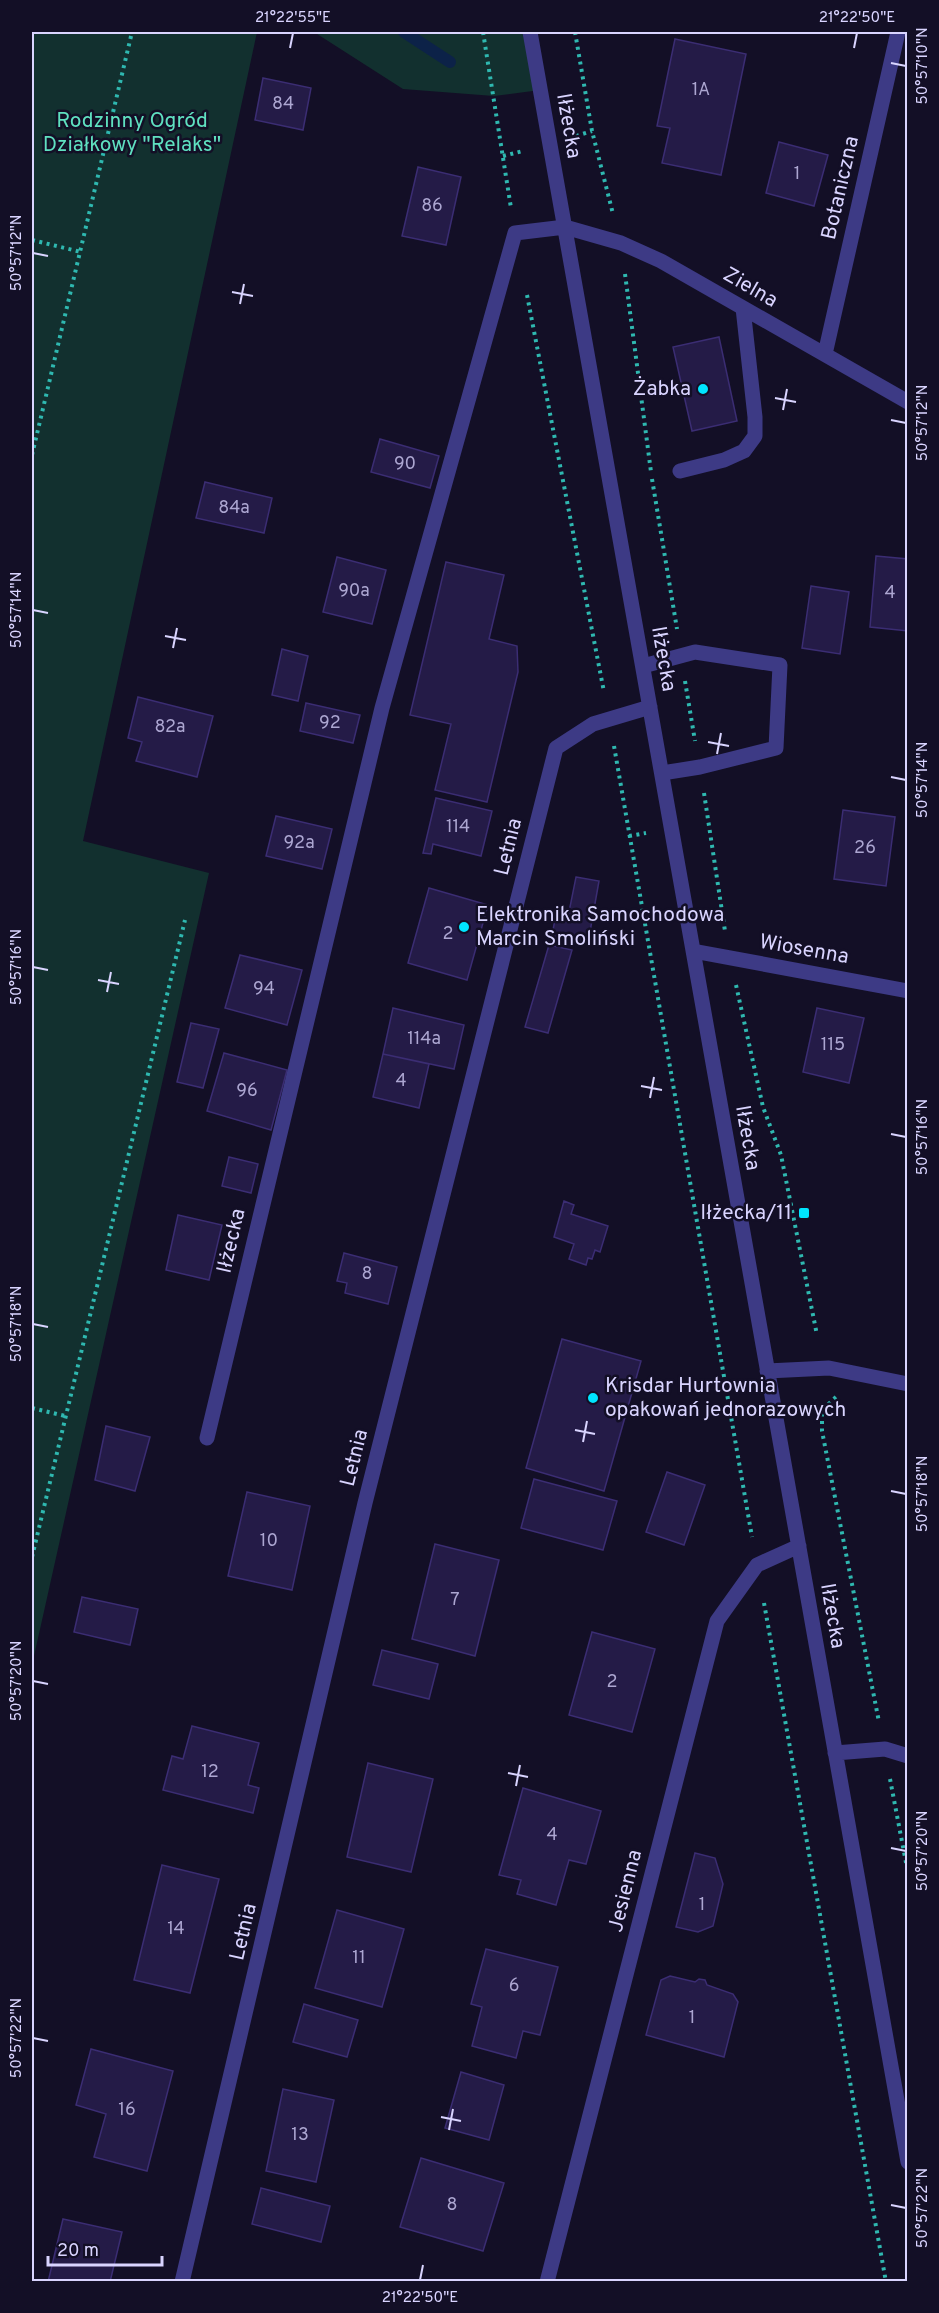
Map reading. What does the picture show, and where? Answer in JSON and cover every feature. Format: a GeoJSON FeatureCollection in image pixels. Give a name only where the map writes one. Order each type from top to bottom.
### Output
{"type":"FeatureCollection","features":[{"type":"Feature","properties":{"kind":"street","name":"Iłżecka"},"geometry":{"type":"LineString","coordinates":[[530,32],[908,2162]]}},
{"type":"Feature","properties":{"kind":"street","name":"Botaniczna"},"geometry":{"type":"LineString","coordinates":[[825,354],[898,32]]}},
{"type":"Feature","properties":{"kind":"street"},"geometry":{"type":"LineString","coordinates":[[515,233],[565,227]]}},
{"type":"Feature","properties":{"kind":"street","name":"Zielna"},"geometry":{"type":"LineString","coordinates":[[565,227],[621,243],[661,261],[908,402]]}},
{"type":"Feature","properties":{"kind":"street","name":"Iłżecka"},"geometry":{"type":"LineString","coordinates":[[207,1438],[382,708],[515,233]]}},
{"type":"Feature","properties":{"kind":"street"},"geometry":{"type":"LineString","coordinates":[[680,471],[724,460],[744,451],[755,436],[743,308]]}},
{"type":"Feature","properties":{"kind":"street"},"geometry":{"type":"LineString","coordinates":[[643,666],[695,652],[780,665],[776,748],[700,767],[662,773]]}},
{"type":"Feature","properties":{"kind":"street","name":"Letnia"},"geometry":{"type":"LineString","coordinates":[[182,2282],[365,1503],[556,748],[593,724],[610,721],[650,707]]}},
{"type":"Feature","properties":{"kind":"street","name":"Wiosenna"},"geometry":{"type":"LineString","coordinates":[[693,951],[908,991]]}},
{"type":"Feature","properties":{"kind":"street"},"geometry":{"type":"LineString","coordinates":[[767,1371],[829,1368],[908,1384]]}},
{"type":"Feature","properties":{"kind":"street"},"geometry":{"type":"LineString","coordinates":[[757,1565],[799,1546]]}},
{"type":"Feature","properties":{"kind":"street","name":"Jesienna"},"geometry":{"type":"LineString","coordinates":[[547,2282],[717,1621],[757,1565]]}},
{"type":"Feature","properties":{"kind":"street"},"geometry":{"type":"LineString","coordinates":[[835,1752],[885,1749],[908,1756]]}},
{"type":"Feature","properties":{"kind":"path"},"geometry":{"type":"LineString","coordinates":[[32,455],[132,32]]}},
{"type":"Feature","properties":{"kind":"path"},"geometry":{"type":"LineString","coordinates":[[483,32],[515,233]]}},
{"type":"Feature","properties":{"kind":"path"},"geometry":{"type":"LineString","coordinates":[[32,240],[81,252]]}},
{"type":"Feature","properties":{"kind":"path"},"geometry":{"type":"LineString","coordinates":[[526,291],[610,721],[757,1565],[886,2282]]}},
{"type":"Feature","properties":{"kind":"path"},"geometry":{"type":"LineString","coordinates":[[32,1557],[64,1416],[185,920]]}},
{"type":"Feature","properties":{"kind":"path"},"geometry":{"type":"LineString","coordinates":[[836,1397],[822,1410],[822,1431],[908,1873]]}},
{"type":"Feature","properties":{"kind":"path"},"geometry":{"type":"LineString","coordinates":[[32,1408],[64,1416]]}},
{"type":"Feature","properties":{"kind":"green space","name":"Rodzinny Ogród Działkowy \"Relaks\""},"geometry":{"type":"Polygon","coordinates":[[[32,32],[257,32],[83,841],[209,873],[32,1665],[32,32]]]}},
{"type":"Feature","properties":{"kind":"green space"},"geometry":{"type":"Polygon","coordinates":[[[314,32],[530,32],[540,90],[494,96],[403,89],[314,32]]]}},
{"type":"Feature","properties":{"kind":"building"},"geometry":{"type":"Polygon","coordinates":[[[675,39],[746,54],[721,175],[662,163],[670,128],[657,126],[675,39]]]}},
{"type":"Feature","properties":{"kind":"building"},"geometry":{"type":"Polygon","coordinates":[[[263,78],[311,88],[303,130],[255,120],[263,78]]]}},
{"type":"Feature","properties":{"kind":"building"},"geometry":{"type":"Polygon","coordinates":[[[779,142],[828,155],[814,206],[766,193],[779,142]]]}},
{"type":"Feature","properties":{"kind":"building"},"geometry":{"type":"Polygon","coordinates":[[[418,167],[461,177],[446,245],[402,236],[418,167]]]}},
{"type":"Feature","properties":{"kind":"building"},"geometry":{"type":"Polygon","coordinates":[[[719,337],[737,421],[692,431],[673,347],[719,337]]]}},
{"type":"Feature","properties":{"kind":"building"},"geometry":{"type":"Polygon","coordinates":[[[380,439],[439,456],[430,488],[371,472],[380,439]]]}},
{"type":"Feature","properties":{"kind":"building"},"geometry":{"type":"Polygon","coordinates":[[[205,482],[272,498],[264,533],[196,518],[205,482]]]}},
{"type":"Feature","properties":{"kind":"building"},"geometry":{"type":"Polygon","coordinates":[[[876,556],[908,559],[908,631],[870,627],[876,556]]]}},
{"type":"Feature","properties":{"kind":"building"},"geometry":{"type":"Polygon","coordinates":[[[337,557],[386,570],[372,624],[323,612],[337,557]]]}},
{"type":"Feature","properties":{"kind":"building"},"geometry":{"type":"Polygon","coordinates":[[[446,562],[504,575],[489,639],[517,646],[518,672],[487,802],[435,790],[451,724],[410,715],[446,562]]]}},
{"type":"Feature","properties":{"kind":"building"},"geometry":{"type":"Polygon","coordinates":[[[811,586],[849,592],[840,654],[802,648],[811,586]]]}},
{"type":"Feature","properties":{"kind":"building"},"geometry":{"type":"Polygon","coordinates":[[[282,649],[308,656],[298,701],[272,695],[282,649]]]}},
{"type":"Feature","properties":{"kind":"building"},"geometry":{"type":"Polygon","coordinates":[[[138,697],[213,716],[197,777],[136,761],[142,742],[128,738],[138,697]]]}},
{"type":"Feature","properties":{"kind":"building"},"geometry":{"type":"Polygon","coordinates":[[[306,703],[360,715],[353,743],[300,731],[306,703]]]}},
{"type":"Feature","properties":{"kind":"building"},"geometry":{"type":"Polygon","coordinates":[[[436,798],[492,811],[481,856],[433,844],[431,854],[423,853],[436,798]]]}},
{"type":"Feature","properties":{"kind":"building"},"geometry":{"type":"Polygon","coordinates":[[[843,810],[895,817],[886,886],[834,879],[843,810]]]}},
{"type":"Feature","properties":{"kind":"building"},"geometry":{"type":"Polygon","coordinates":[[[276,816],[332,829],[322,869],[266,856],[276,816]]]}},
{"type":"Feature","properties":{"kind":"building"},"geometry":{"type":"Polygon","coordinates":[[[576,877],[599,881],[588,943],[552,936],[555,919],[567,922],[576,877]]]}},
{"type":"Feature","properties":{"kind":"building"},"geometry":{"type":"Polygon","coordinates":[[[429,888],[488,905],[467,980],[408,963],[429,888]]]}},
{"type":"Feature","properties":{"kind":"building"},"geometry":{"type":"Polygon","coordinates":[[[549,945],[572,950],[548,1033],[525,1027],[549,945]]]}},
{"type":"Feature","properties":{"kind":"building"},"geometry":{"type":"Polygon","coordinates":[[[240,955],[302,970],[287,1025],[225,1008],[240,955]]]}},
{"type":"Feature","properties":{"kind":"building"},"geometry":{"type":"Polygon","coordinates":[[[393,1008],[464,1025],[454,1069],[383,1054],[393,1008]]]}},
{"type":"Feature","properties":{"kind":"building"},"geometry":{"type":"Polygon","coordinates":[[[817,1008],[864,1018],[849,1083],[803,1072],[817,1008]]]}},
{"type":"Feature","properties":{"kind":"building"},"geometry":{"type":"Polygon","coordinates":[[[191,1023],[219,1029],[203,1088],[177,1082],[191,1023]]]}},
{"type":"Feature","properties":{"kind":"building"},"geometry":{"type":"Polygon","coordinates":[[[224,1053],[287,1070],[271,1130],[207,1111],[224,1053]]]}},
{"type":"Feature","properties":{"kind":"building"},"geometry":{"type":"Polygon","coordinates":[[[383,1054],[429,1064],[419,1108],[373,1097],[383,1054]]]}},
{"type":"Feature","properties":{"kind":"building"},"geometry":{"type":"Polygon","coordinates":[[[229,1157],[258,1164],[251,1193],[222,1186],[229,1157]]]}},
{"type":"Feature","properties":{"kind":"building"},"geometry":{"type":"Polygon","coordinates":[[[564,1201],[574,1205],[571,1214],[608,1226],[600,1252],[595,1250],[592,1259],[588,1258],[586,1265],[569,1259],[574,1244],[554,1237],[564,1201]]]}},
{"type":"Feature","properties":{"kind":"building"},"geometry":{"type":"Polygon","coordinates":[[[178,1215],[222,1225],[209,1280],[166,1270],[178,1215]]]}},
{"type":"Feature","properties":{"kind":"building"},"geometry":{"type":"Polygon","coordinates":[[[344,1253],[397,1267],[388,1304],[345,1293],[347,1283],[337,1281],[344,1253]]]}},
{"type":"Feature","properties":{"kind":"building"},"geometry":{"type":"Polygon","coordinates":[[[562,1339],[641,1361],[604,1491],[526,1468],[562,1339]]]}},
{"type":"Feature","properties":{"kind":"building"},"geometry":{"type":"Polygon","coordinates":[[[106,1426],[150,1437],[135,1491],[95,1480],[106,1426]]]}},
{"type":"Feature","properties":{"kind":"building"},"geometry":{"type":"Polygon","coordinates":[[[667,1472],[705,1485],[684,1545],[646,1532],[667,1472]]]}},
{"type":"Feature","properties":{"kind":"building"},"geometry":{"type":"Polygon","coordinates":[[[534,1479],[617,1501],[603,1550],[521,1528],[534,1479]]]}},
{"type":"Feature","properties":{"kind":"building"},"geometry":{"type":"Polygon","coordinates":[[[247,1492],[310,1506],[292,1590],[228,1576],[247,1492]]]}},
{"type":"Feature","properties":{"kind":"building"},"geometry":{"type":"Polygon","coordinates":[[[435,1544],[499,1560],[475,1656],[412,1639],[435,1544]]]}},
{"type":"Feature","properties":{"kind":"building"},"geometry":{"type":"Polygon","coordinates":[[[82,1597],[138,1609],[130,1645],[74,1632],[82,1597]]]}},
{"type":"Feature","properties":{"kind":"building"},"geometry":{"type":"Polygon","coordinates":[[[592,1632],[655,1649],[632,1732],[569,1715],[592,1632]]]}},
{"type":"Feature","properties":{"kind":"building"},"geometry":{"type":"Polygon","coordinates":[[[382,1650],[438,1664],[429,1699],[373,1685],[382,1650]]]}},
{"type":"Feature","properties":{"kind":"building"},"geometry":{"type":"Polygon","coordinates":[[[192,1726],[259,1743],[248,1785],[259,1788],[253,1813],[163,1790],[172,1756],[183,1759],[192,1726]]]}},
{"type":"Feature","properties":{"kind":"building"},"geometry":{"type":"Polygon","coordinates":[[[368,1763],[433,1779],[411,1872],[347,1857],[368,1763]]]}},
{"type":"Feature","properties":{"kind":"building"},"geometry":{"type":"Polygon","coordinates":[[[523,1788],[601,1811],[586,1864],[569,1860],[556,1905],[517,1894],[521,1880],[499,1875],[523,1788]]]}},
{"type":"Feature","properties":{"kind":"building"},"geometry":{"type":"Polygon","coordinates":[[[695,1853],[715,1858],[723,1884],[713,1926],[698,1932],[676,1927],[695,1853]]]}},
{"type":"Feature","properties":{"kind":"building"},"geometry":{"type":"Polygon","coordinates":[[[162,1865],[219,1879],[190,1993],[134,1980],[162,1865]]]}},
{"type":"Feature","properties":{"kind":"building"},"geometry":{"type":"Polygon","coordinates":[[[337,1910],[404,1929],[382,2007],[315,1988],[337,1910]]]}},
{"type":"Feature","properties":{"kind":"building"},"geometry":{"type":"Polygon","coordinates":[[[486,1949],[558,1967],[540,2035],[523,2031],[516,2058],[472,2046],[482,2007],[471,2004],[486,1949]]]}},
{"type":"Feature","properties":{"kind":"building"},"geometry":{"type":"Polygon","coordinates":[[[670,1976],[695,1982],[699,1979],[705,1980],[707,1985],[733,1994],[738,2002],[724,2057],[646,2035],[661,1980],[670,1976]]]}},
{"type":"Feature","properties":{"kind":"building"},"geometry":{"type":"Polygon","coordinates":[[[304,2004],[358,2020],[347,2057],[293,2042],[304,2004]]]}},
{"type":"Feature","properties":{"kind":"building"},"geometry":{"type":"Polygon","coordinates":[[[91,2049],[173,2071],[147,2171],[94,2157],[106,2114],[76,2105],[91,2049]]]}},
{"type":"Feature","properties":{"kind":"building"},"geometry":{"type":"Polygon","coordinates":[[[461,2072],[504,2085],[489,2140],[445,2128],[461,2072]]]}},
{"type":"Feature","properties":{"kind":"building"},"geometry":{"type":"Polygon","coordinates":[[[283,2089],[334,2100],[316,2182],[266,2171],[283,2089]]]}},
{"type":"Feature","properties":{"kind":"building"},"geometry":{"type":"Polygon","coordinates":[[[421,2158],[504,2183],[483,2251],[400,2227],[421,2158]]]}},
{"type":"Feature","properties":{"kind":"building"},"geometry":{"type":"Polygon","coordinates":[[[261,2188],[330,2206],[321,2242],[252,2224],[261,2188]]]}},
{"type":"Feature","properties":{"kind":"building"},"geometry":{"type":"Polygon","coordinates":[[[63,2219],[122,2232],[110,2282],[48,2282],[63,2219]]]}},
{"type":"Feature","properties":{"kind":"waterway"},"geometry":{"type":"LineString","coordinates":[[404,32],[450,62]]}},
{"type":"Feature","properties":{"kind":"place","name":"Żabka"},"geometry":{"type":"Point","coordinates":[703,389]}},
{"type":"Feature","properties":{"kind":"place","name":"Elektronika Samochodowa Marcin Smoliński"},"geometry":{"type":"Point","coordinates":[464,927]}},
{"type":"Feature","properties":{"kind":"place","name":"Iłżecka/11"},"geometry":{"type":"Point","coordinates":[804,1213]}},
{"type":"Feature","properties":{"kind":"place","name":"Krisdar Hurtownia opakowań jednorazowych"},"geometry":{"type":"Point","coordinates":[593,1398]}}]}
